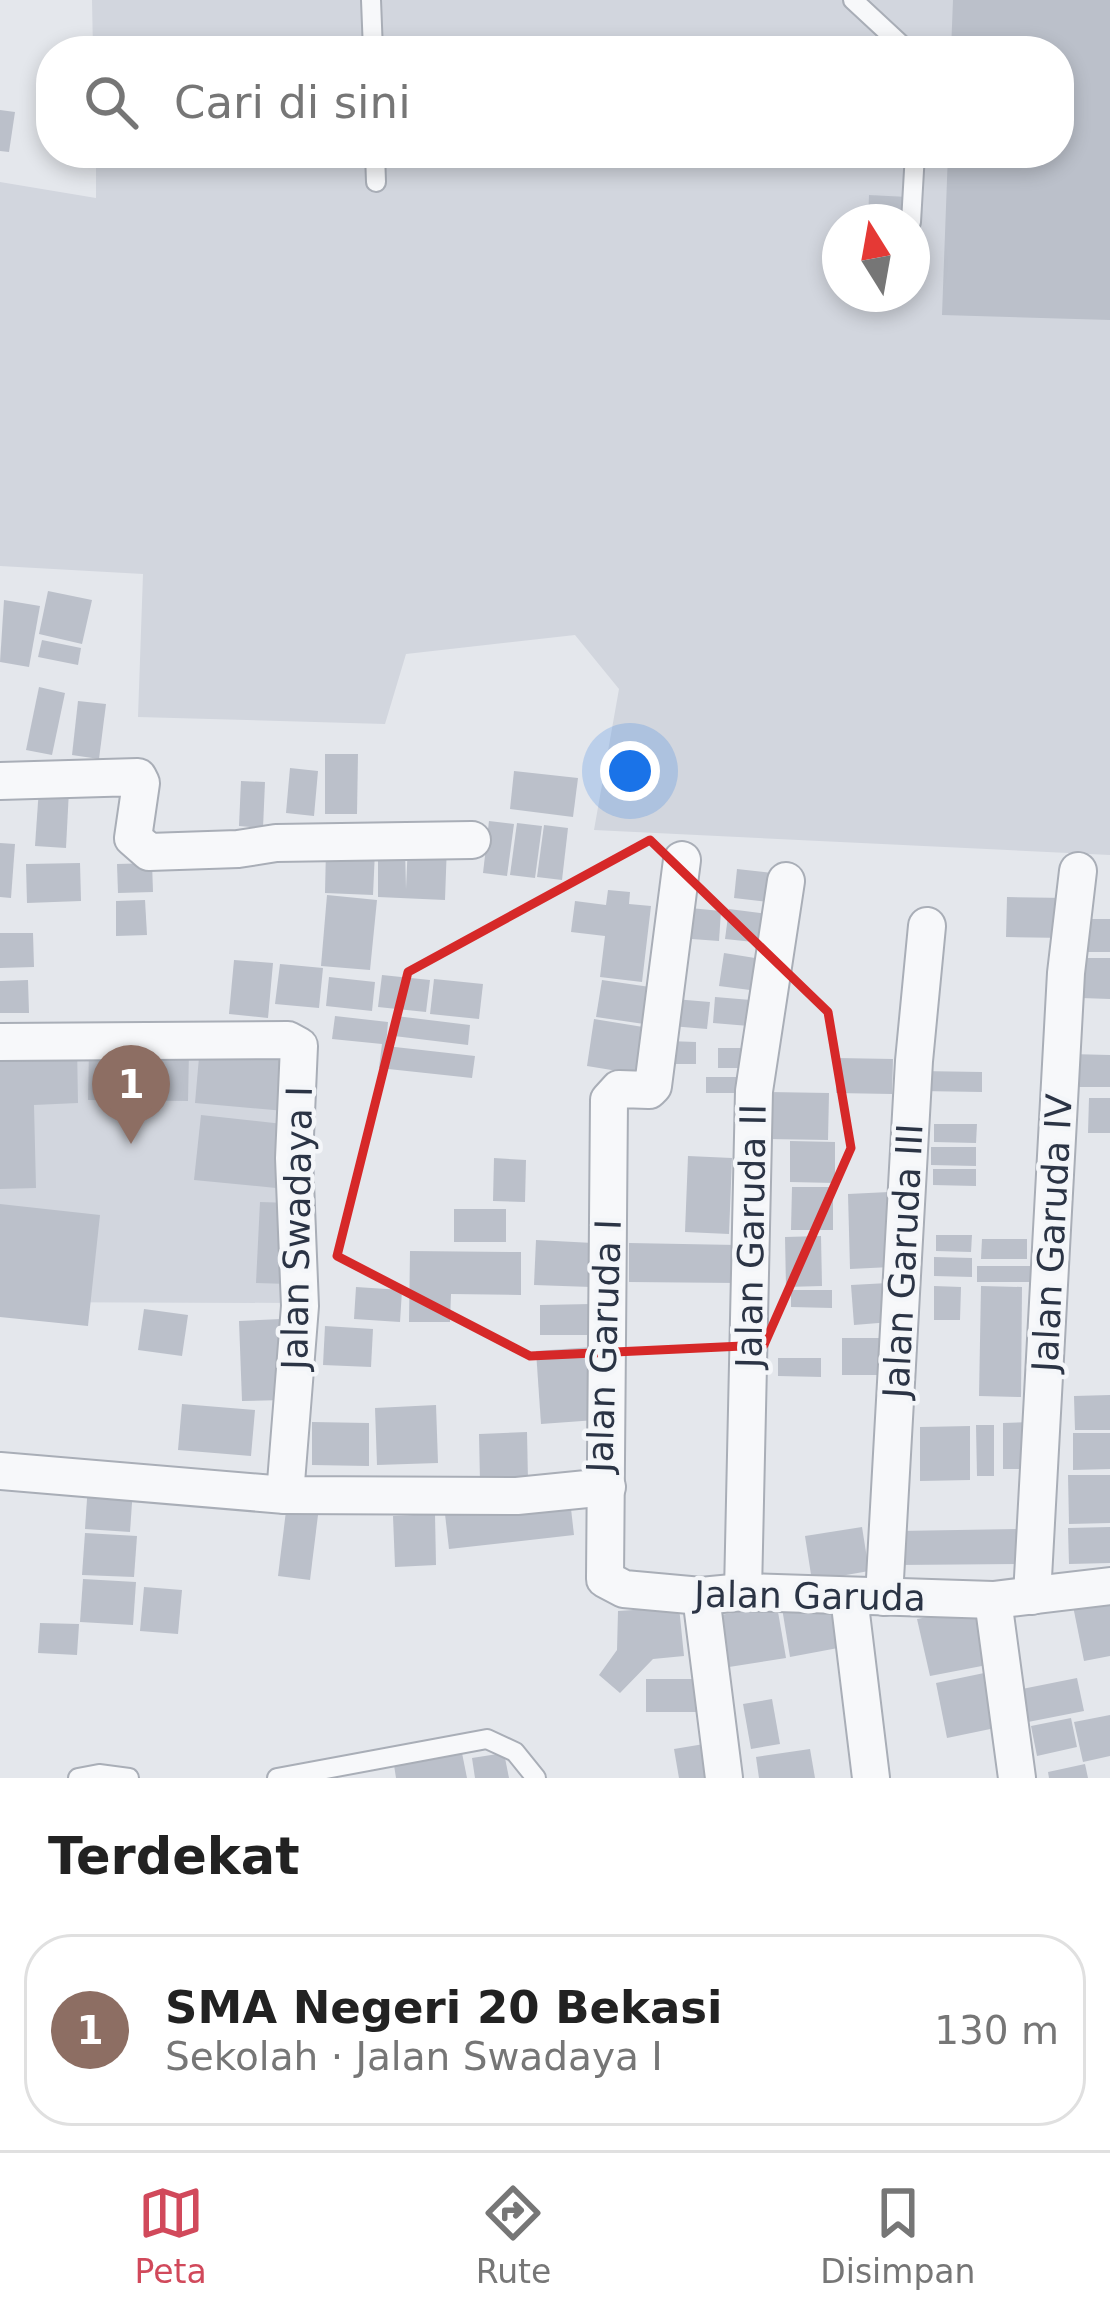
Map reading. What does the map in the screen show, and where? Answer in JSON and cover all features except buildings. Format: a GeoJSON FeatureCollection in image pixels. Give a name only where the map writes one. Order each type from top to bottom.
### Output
{"type":"FeatureCollection","features":[{"type":"Feature","properties":{"kind":"street"},"geometry":{"type":"LineString","coordinates":[[0,782],[138,777],[133,838],[149,852],[276,843],[472,840]]}},
{"type":"Feature","properties":{"kind":"street","name":"Jalan Garuda I"},"geometry":{"type":"LineString","coordinates":[[0,1472],[285,1495],[517,1496],[590,1488],[609,1100],[619,1089],[644,1090],[652,1085],[682,860]]}},
{"type":"Feature","properties":{"kind":"street","name":"Jalan Garuda IV"},"geometry":{"type":"LineString","coordinates":[[1033,1596],[1066,973],[1078,872]]}},
{"type":"Feature","properties":{"kind":"street","name":"Jalan Garuda II"},"geometry":{"type":"LineString","coordinates":[[743,1592],[754,1091],[786,881]]}},
{"type":"Feature","properties":{"kind":"street","name":"Jalan Garuda III"},"geometry":{"type":"LineString","coordinates":[[871,1778],[866,1597],[927,926]]}},
{"type":"Feature","properties":{"kind":"street","name":"Jalan Swadaya I"},"geometry":{"type":"LineString","coordinates":[[0,1042],[288,1040],[299,1046],[294,1159],[300,1306],[285,1495]]}},
{"type":"Feature","properties":{"kind":"street","name":"Jalan Garuda"},"geometry":{"type":"LineString","coordinates":[[590,1488],[605,1579],[624,1589],[700,1596],[743,1592],[993,1600],[1110,1586]]}},
{"type":"Feature","properties":{"kind":"street"},"geometry":{"type":"LineString","coordinates":[[700,1596],[724,1778]]}},
{"type":"Feature","properties":{"kind":"street"},"geometry":{"type":"LineString","coordinates":[[993,1600],[1017,1778]]}},
{"type":"Feature","properties":{"kind":"lane"},"geometry":{"type":"LineString","coordinates":[[371,0],[372,36]]}},
{"type":"Feature","properties":{"kind":"lane"},"geometry":{"type":"LineString","coordinates":[[854,0],[892,36]]}},
{"type":"Feature","properties":{"kind":"lane"},"geometry":{"type":"LineString","coordinates":[[376,168],[376,182]]}},
{"type":"Feature","properties":{"kind":"lane"},"geometry":{"type":"LineString","coordinates":[[912,204],[914,168]]}},
{"type":"Feature","properties":{"kind":"lane"},"geometry":{"type":"LineString","coordinates":[[277,1778],[487,1739],[514,1752],[536,1778]]}},
{"type":"Feature","properties":{"kind":"lane"},"geometry":{"type":"LineString","coordinates":[[78,1778],[99,1774],[129,1778]]}},
{"type":"Feature","properties":{"kind":"highlighted area"},"geometry":{"type":"Polygon","coordinates":[[[650,840],[828,1012],[851,1148],[764,1345],[530,1356],[337,1256],[408,972],[650,840]]]}},
{"type":"Feature","properties":{"kind":"shaded area"},"geometry":{"type":"Polygon","coordinates":[[[92,0],[1110,0],[1110,855],[594,830],[619,689],[575,635],[406,654],[385,724],[138,717],[143,574],[0,566],[0,182],[96,198],[96,168],[1074,168],[1074,36],[93,36],[92,0]]]}},
{"type":"Feature","properties":{"kind":"shaded area"},"geometry":{"type":"Polygon","coordinates":[[[0,1041],[296,1051],[291,1303],[0,1302],[0,1041]]]}},
{"type":"Feature","properties":{"kind":"place","name":"SMA Negeri 20 Bekasi"},"geometry":{"type":"Point","coordinates":[131,1144]}}]}
